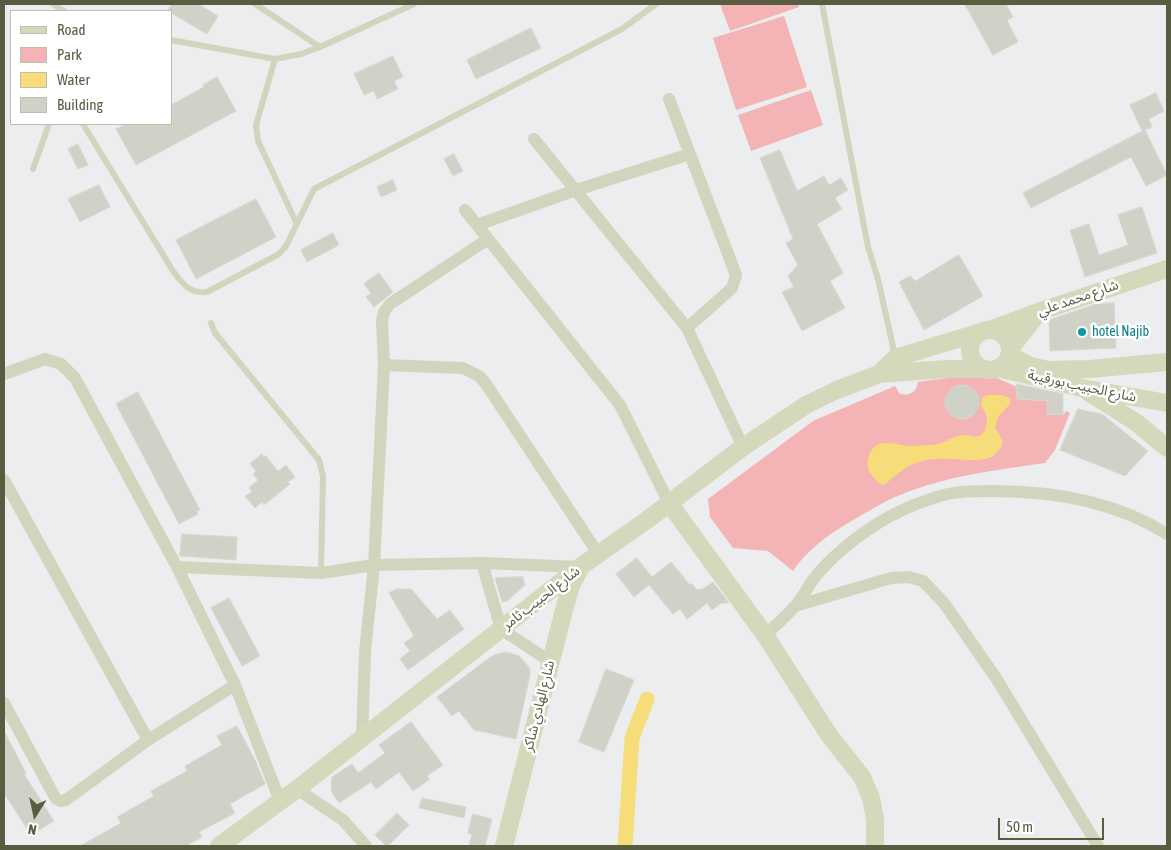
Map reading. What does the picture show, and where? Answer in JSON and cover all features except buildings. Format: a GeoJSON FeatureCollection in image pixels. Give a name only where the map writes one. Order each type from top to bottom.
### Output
{"type":"FeatureCollection","features":[{"type":"Feature","properties":{"kind":"street"},"geometry":{"type":"LineString","coordinates":[[669,98],[736,275],[732,288],[687,328]]}},
{"type":"Feature","properties":{"kind":"street"},"geometry":{"type":"LineString","coordinates":[[534,139],[687,328],[742,447]]}},
{"type":"Feature","properties":{"kind":"street"},"geometry":{"type":"LineString","coordinates":[[477,225],[576,190],[690,154]]}},
{"type":"Feature","properties":{"kind":"street"},"geometry":{"type":"LineString","coordinates":[[464,210],[620,405],[669,502],[765,635],[829,735],[862,777],[873,805],[875,846]]}},
{"type":"Feature","properties":{"kind":"street"},"geometry":{"type":"LineString","coordinates":[[362,737],[365,652],[374,565],[384,365],[382,320],[384,312],[390,304],[488,239]]}},
{"type":"Feature","properties":{"kind":"street","name":"شارع محمد علي"},"geometry":{"type":"LineString","coordinates":[[898,365],[1041,311],[1167,270]]}},
{"type":"Feature","properties":{"kind":"street"},"geometry":{"type":"LineString","coordinates":[[1001,360],[1041,311]]}},
{"type":"Feature","properties":{"kind":"street"},"geometry":{"type":"LineString","coordinates":[[1001,360],[1006,338],[996,331],[986,331],[977,335],[972,342],[971,352],[972,357],[978,364],[1001,360],[1048,370],[1080,370],[1167,362]]}},
{"type":"Feature","properties":{"kind":"street"},"geometry":{"type":"LineString","coordinates":[[4,374],[45,359],[61,364],[75,378],[177,567],[235,685],[280,801]]}},
{"type":"Feature","properties":{"kind":"street","name":"شارع الحبيب بورقيبة"},"geometry":{"type":"LineString","coordinates":[[879,374],[898,365],[946,369],[1001,360],[1082,388],[1167,403]]}},
{"type":"Feature","properties":{"kind":"street"},"geometry":{"type":"LineString","coordinates":[[384,365],[463,368],[479,376],[599,555]]}},
{"type":"Feature","properties":{"kind":"street","name":"شارع الحبيب ثامر"},"geometry":{"type":"LineString","coordinates":[[219,846],[297,788],[580,567],[599,555],[742,447],[806,405],[837,390],[879,374]]}},
{"type":"Feature","properties":{"kind":"street"},"geometry":{"type":"LineString","coordinates":[[1082,388],[1138,423],[1167,448]]}},
{"type":"Feature","properties":{"kind":"street"},"geometry":{"type":"LineString","coordinates":[[4,480],[148,740]]}},
{"type":"Feature","properties":{"kind":"street"},"geometry":{"type":"LineString","coordinates":[[765,635],[796,606],[819,573],[845,547],[888,518],[919,503],[942,495],[975,491],[1016,491],[1055,495],[1127,514],[1167,534]]}},
{"type":"Feature","properties":{"kind":"street"},"geometry":{"type":"LineString","coordinates":[[177,567],[320,573],[374,565],[482,563],[580,567]]}},
{"type":"Feature","properties":{"kind":"street"},"geometry":{"type":"LineString","coordinates":[[482,563],[501,629],[551,662]]}},
{"type":"Feature","properties":{"kind":"street","name":"شارع الهادي شاكر"},"geometry":{"type":"LineString","coordinates":[[504,846],[571,586],[580,567]]}},
{"type":"Feature","properties":{"kind":"street"},"geometry":{"type":"LineString","coordinates":[[796,606],[891,578],[909,577],[923,580],[944,603],[996,678],[1098,846]]}},
{"type":"Feature","properties":{"kind":"street"},"geometry":{"type":"LineString","coordinates":[[4,703],[56,798],[60,801],[66,800],[148,740],[235,685]]}},
{"type":"Feature","properties":{"kind":"street"},"geometry":{"type":"LineString","coordinates":[[297,788],[343,820],[366,846]]}},
{"type":"Feature","properties":{"kind":"lane"},"geometry":{"type":"LineString","coordinates":[[255,4],[320,47]]}},
{"type":"Feature","properties":{"kind":"lane"},"geometry":{"type":"LineString","coordinates":[[172,40],[275,59],[300,54],[320,47],[414,4]]}},
{"type":"Feature","properties":{"kind":"lane"},"geometry":{"type":"LineString","coordinates":[[84,125],[173,271],[185,287],[193,291],[206,292],[279,254],[286,246],[296,222],[314,189],[622,28],[656,4]]}},
{"type":"Feature","properties":{"kind":"lane"},"geometry":{"type":"LineString","coordinates":[[822,4],[868,247],[878,279],[898,365]]}},
{"type":"Feature","properties":{"kind":"lane"},"geometry":{"type":"LineString","coordinates":[[275,59],[256,125],[258,141],[296,222]]}},
{"type":"Feature","properties":{"kind":"lane"},"geometry":{"type":"LineString","coordinates":[[33,169],[49,125]]}},
{"type":"Feature","properties":{"kind":"lane"},"geometry":{"type":"LineString","coordinates":[[211,323],[215,333],[320,460],[324,476],[320,573]]}},
{"type":"Feature","properties":{"kind":"green space"},"geometry":{"type":"Polygon","coordinates":[[[720,4],[798,4],[799,7],[730,31],[720,4]]]}},
{"type":"Feature","properties":{"kind":"green space"},"geometry":{"type":"Polygon","coordinates":[[[784,16],[807,87],[736,110],[713,38],[784,16]]]}},
{"type":"Feature","properties":{"kind":"green space"},"geometry":{"type":"Polygon","coordinates":[[[811,90],[823,125],[751,151],[738,115],[811,90]]]}},
{"type":"Feature","properties":{"kind":"green space"},"geometry":{"type":"Polygon","coordinates":[[[986,373],[1017,387],[1017,399],[1048,401],[1047,414],[1063,415],[1066,411],[1070,413],[1055,450],[1045,463],[953,478],[917,488],[895,497],[832,533],[807,554],[793,571],[768,551],[733,548],[710,517],[708,499],[813,421],[895,386],[900,394],[907,394],[915,391],[918,382],[986,373]]]}},
{"type":"Feature","properties":{"kind":"water"},"geometry":{"type":"Polygon","coordinates":[[[987,395],[1001,395],[1010,398],[1010,404],[998,417],[995,428],[1003,441],[1000,449],[990,458],[976,460],[941,458],[923,461],[905,468],[884,485],[878,482],[870,473],[868,468],[869,455],[872,449],[881,444],[933,445],[962,435],[981,435],[985,429],[987,417],[981,404],[983,397],[987,395]]]}},
{"type":"Feature","properties":{"kind":"waterway"},"geometry":{"type":"LineString","coordinates":[[625,846],[632,738],[647,699]]}},
{"type":"Feature","properties":{"kind":"place","name":"hotel Najib"},"geometry":{"type":"Point","coordinates":[1082,332]}}]}
